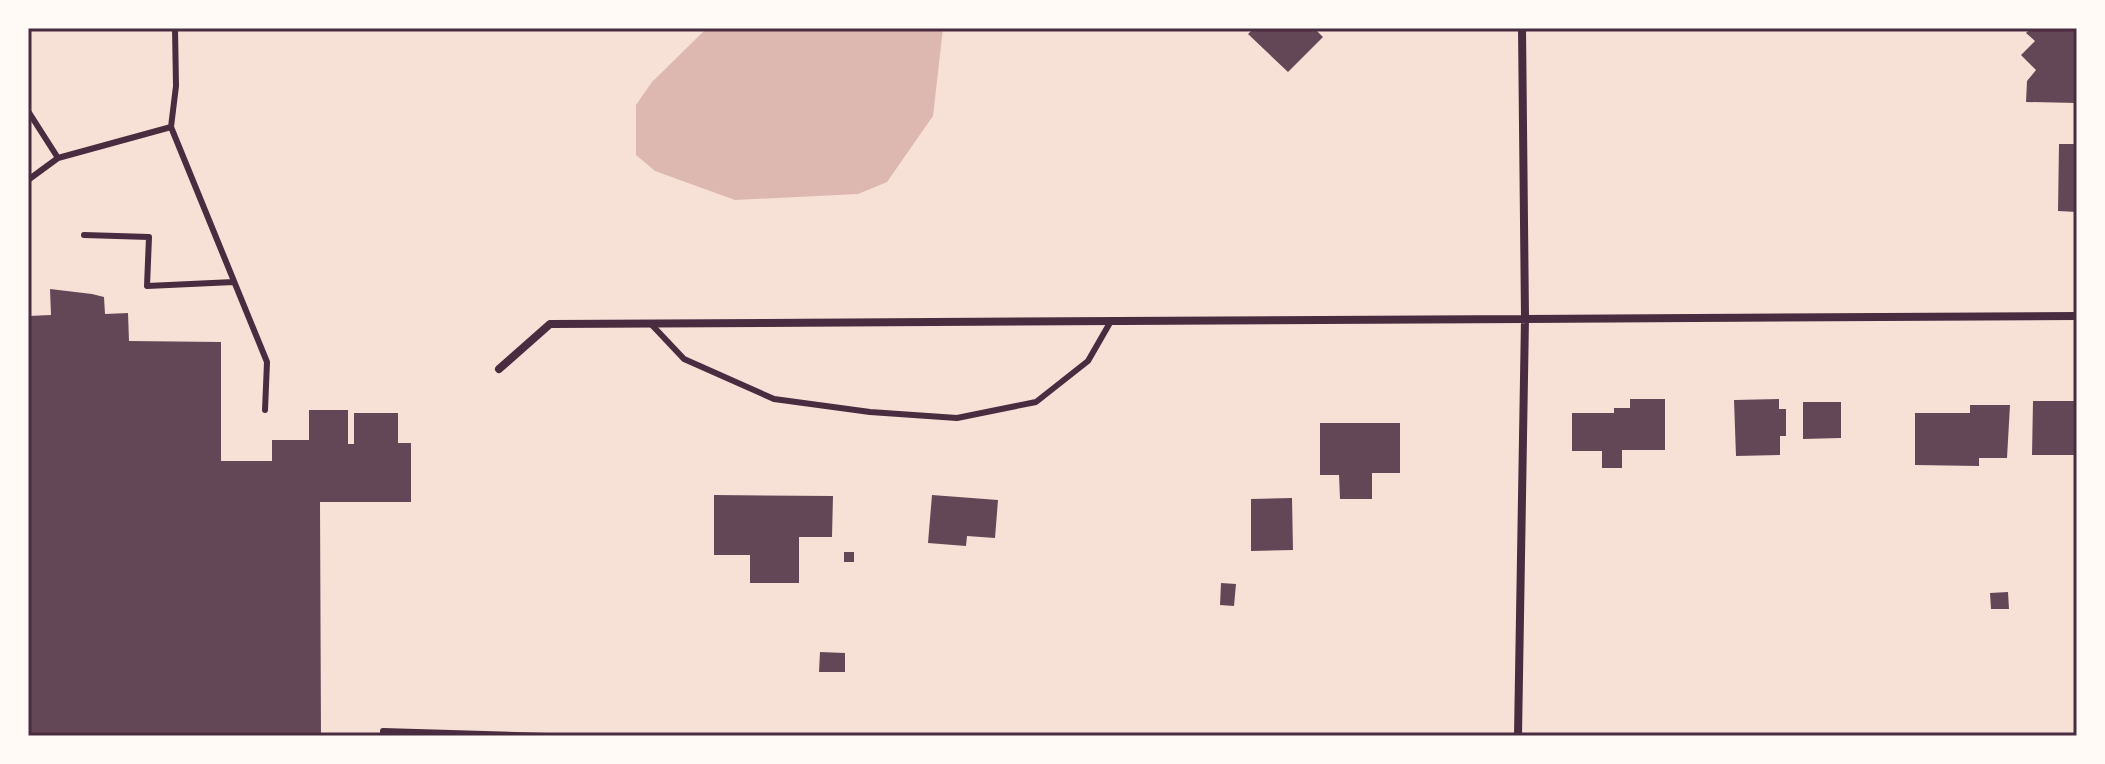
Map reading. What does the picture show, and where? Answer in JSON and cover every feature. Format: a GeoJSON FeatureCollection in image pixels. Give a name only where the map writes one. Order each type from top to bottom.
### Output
{"type":"FeatureCollection","features":[{"type":"Feature","properties":{"kind":"street"},"geometry":{"type":"LineString","coordinates":[[1518,736],[1525,318],[1522,28]]}},
{"type":"Feature","properties":{"kind":"street"},"geometry":{"type":"LineString","coordinates":[[499,369],[550,324],[2077,316]]}},
{"type":"Feature","properties":{"kind":"lane"},"geometry":{"type":"LineString","coordinates":[[175,28],[176,86],[171,127],[267,362],[265,410]]}},
{"type":"Feature","properties":{"kind":"lane"},"geometry":{"type":"LineString","coordinates":[[28,111],[58,158]]}},
{"type":"Feature","properties":{"kind":"lane"},"geometry":{"type":"LineString","coordinates":[[28,180],[58,158],[171,127]]}},
{"type":"Feature","properties":{"kind":"lane"},"geometry":{"type":"LineString","coordinates":[[84,235],[149,237],[147,286],[234,282]]}},
{"type":"Feature","properties":{"kind":"lane"},"geometry":{"type":"LineString","coordinates":[[651,324],[684,359],[774,399],[870,412],[957,418],[1036,402],[1088,361],[1111,321]]}},
{"type":"Feature","properties":{"kind":"lane"},"geometry":{"type":"LineString","coordinates":[[383,736],[383,731],[547,736]]}},
{"type":"Feature","properties":{"kind":"shaded area"},"geometry":{"type":"Polygon","coordinates":[[[707,28],[943,28],[933,116],[887,182],[858,194],[735,200],[655,171],[636,155],[636,105],[652,82],[707,28]]]}},
{"type":"Feature","properties":{"kind":"building"},"geometry":{"type":"Polygon","coordinates":[[[1254,28],[1314,28],[1323,37],[1288,72],[1248,34],[1254,28]]]}},
{"type":"Feature","properties":{"kind":"building"},"geometry":{"type":"Polygon","coordinates":[[[2031,28],[2077,28],[2077,103],[2026,102],[2027,81],[2036,70],[2021,55],[2035,41],[2026,33],[2031,28]]]}},
{"type":"Feature","properties":{"kind":"building"},"geometry":{"type":"Polygon","coordinates":[[[2059,144],[2077,144],[2077,212],[2058,211],[2059,144]]]}},
{"type":"Feature","properties":{"kind":"building"},"geometry":{"type":"Polygon","coordinates":[[[50,289],[104,297],[105,314],[128,313],[129,341],[221,342],[221,461],[272,461],[272,440],[309,440],[309,410],[348,410],[348,444],[354,444],[354,413],[398,413],[398,443],[411,443],[411,502],[320,502],[321,736],[28,736],[28,316],[51,315],[50,289]]]}},
{"type":"Feature","properties":{"kind":"building"},"geometry":{"type":"Polygon","coordinates":[[[1630,399],[1665,399],[1665,450],[1622,450],[1622,468],[1602,468],[1602,451],[1572,451],[1572,413],[1614,413],[1614,408],[1630,408],[1630,399]]]}},
{"type":"Feature","properties":{"kind":"building"},"geometry":{"type":"Polygon","coordinates":[[[1779,399],[1779,409],[1786,409],[1786,436],[1780,436],[1780,455],[1736,456],[1734,400],[1779,399]]]}},
{"type":"Feature","properties":{"kind":"building"},"geometry":{"type":"Polygon","coordinates":[[[2033,401],[2077,401],[2077,455],[2032,455],[2033,401]]]}},
{"type":"Feature","properties":{"kind":"building"},"geometry":{"type":"Polygon","coordinates":[[[1803,402],[1841,402],[1841,438],[1803,439],[1803,402]]]}},
{"type":"Feature","properties":{"kind":"building"},"geometry":{"type":"Polygon","coordinates":[[[1970,405],[2010,405],[2007,458],[1979,458],[1979,466],[1915,465],[1915,413],[1970,413],[1970,405]]]}},
{"type":"Feature","properties":{"kind":"building"},"geometry":{"type":"Polygon","coordinates":[[[1320,423],[1400,423],[1400,473],[1372,473],[1372,499],[1340,499],[1339,475],[1320,475],[1320,423]]]}},
{"type":"Feature","properties":{"kind":"building"},"geometry":{"type":"Polygon","coordinates":[[[714,495],[833,496],[832,537],[799,537],[799,583],[750,583],[750,555],[714,555],[714,495]]]}},
{"type":"Feature","properties":{"kind":"building"},"geometry":{"type":"Polygon","coordinates":[[[932,495],[998,500],[995,538],[967,536],[966,546],[928,543],[932,495]]]}},
{"type":"Feature","properties":{"kind":"building"},"geometry":{"type":"Polygon","coordinates":[[[1292,498],[1293,550],[1251,551],[1251,499],[1292,498]]]}},
{"type":"Feature","properties":{"kind":"building"},"geometry":{"type":"Polygon","coordinates":[[[844,552],[854,552],[854,562],[844,562],[844,552]]]}},
{"type":"Feature","properties":{"kind":"building"},"geometry":{"type":"Polygon","coordinates":[[[1221,583],[1236,584],[1234,606],[1220,605],[1221,583]]]}},
{"type":"Feature","properties":{"kind":"building"},"geometry":{"type":"Polygon","coordinates":[[[2008,592],[2009,609],[1991,609],[1990,593],[2008,592]]]}},
{"type":"Feature","properties":{"kind":"building"},"geometry":{"type":"Polygon","coordinates":[[[820,652],[845,653],[845,672],[819,672],[820,652]]]}}]}
